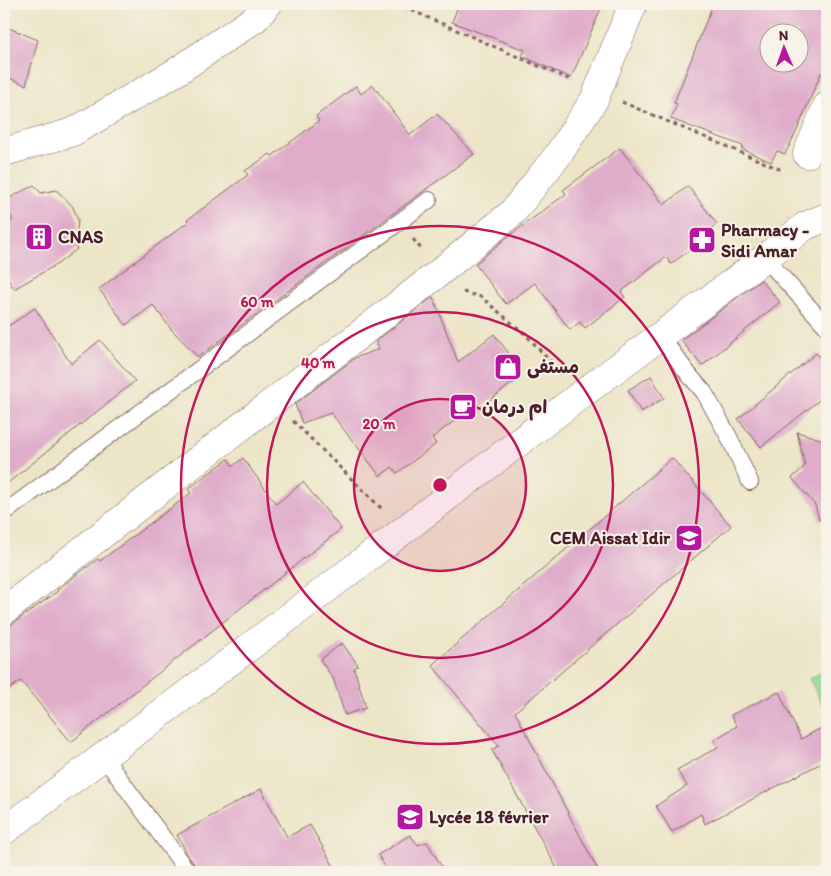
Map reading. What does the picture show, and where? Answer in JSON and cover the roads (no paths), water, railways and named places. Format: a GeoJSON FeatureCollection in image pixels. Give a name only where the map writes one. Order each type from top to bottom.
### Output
{"type":"FeatureCollection","features":[{"type":"Feature","properties":{"kind":"street"},"geometry":{"type":"LineString","coordinates":[[4,152],[73,132],[176,72],[256,18],[268,4]]}},
{"type":"Feature","properties":{"kind":"street"},"geometry":{"type":"LineString","coordinates":[[4,610],[440,272],[512,213],[558,155],[594,100],[633,4]]}},
{"type":"Feature","properties":{"kind":"street"},"geometry":{"type":"LineString","coordinates":[[807,154],[827,106]]}},
{"type":"Feature","properties":{"kind":"street"},"geometry":{"type":"LineString","coordinates":[[4,831],[805,226],[827,217]]}},
{"type":"Feature","properties":{"kind":"lane"},"geometry":{"type":"LineString","coordinates":[[4,513],[429,200]]}},
{"type":"Feature","properties":{"kind":"lane"},"geometry":{"type":"LineString","coordinates":[[765,258],[827,327]]}},
{"type":"Feature","properties":{"kind":"lane"},"geometry":{"type":"LineString","coordinates":[[660,336],[704,392],[729,437],[750,482]]}},
{"type":"Feature","properties":{"kind":"lane"},"geometry":{"type":"LineString","coordinates":[[102,756],[188,872]]}},
{"type":"Feature","properties":{"kind":"place","name":"CNAS"},"geometry":{"type":"Point","coordinates":[39,237]}},
{"type":"Feature","properties":{"kind":"place","name":"Pharmacy - Sidi Amar"},"geometry":{"type":"Point","coordinates":[702,240]}},
{"type":"Feature","properties":{"kind":"place","name":"مستفى"},"geometry":{"type":"Point","coordinates":[508,367]}},
{"type":"Feature","properties":{"kind":"place","name":"ام درمان"},"geometry":{"type":"Point","coordinates":[463,407]}},
{"type":"Feature","properties":{"kind":"place","name":"CEM Aissat Idir"},"geometry":{"type":"Point","coordinates":[689,538]}},
{"type":"Feature","properties":{"kind":"place","name":"Lycée 18 février"},"geometry":{"type":"Point","coordinates":[410,817]}}]}
